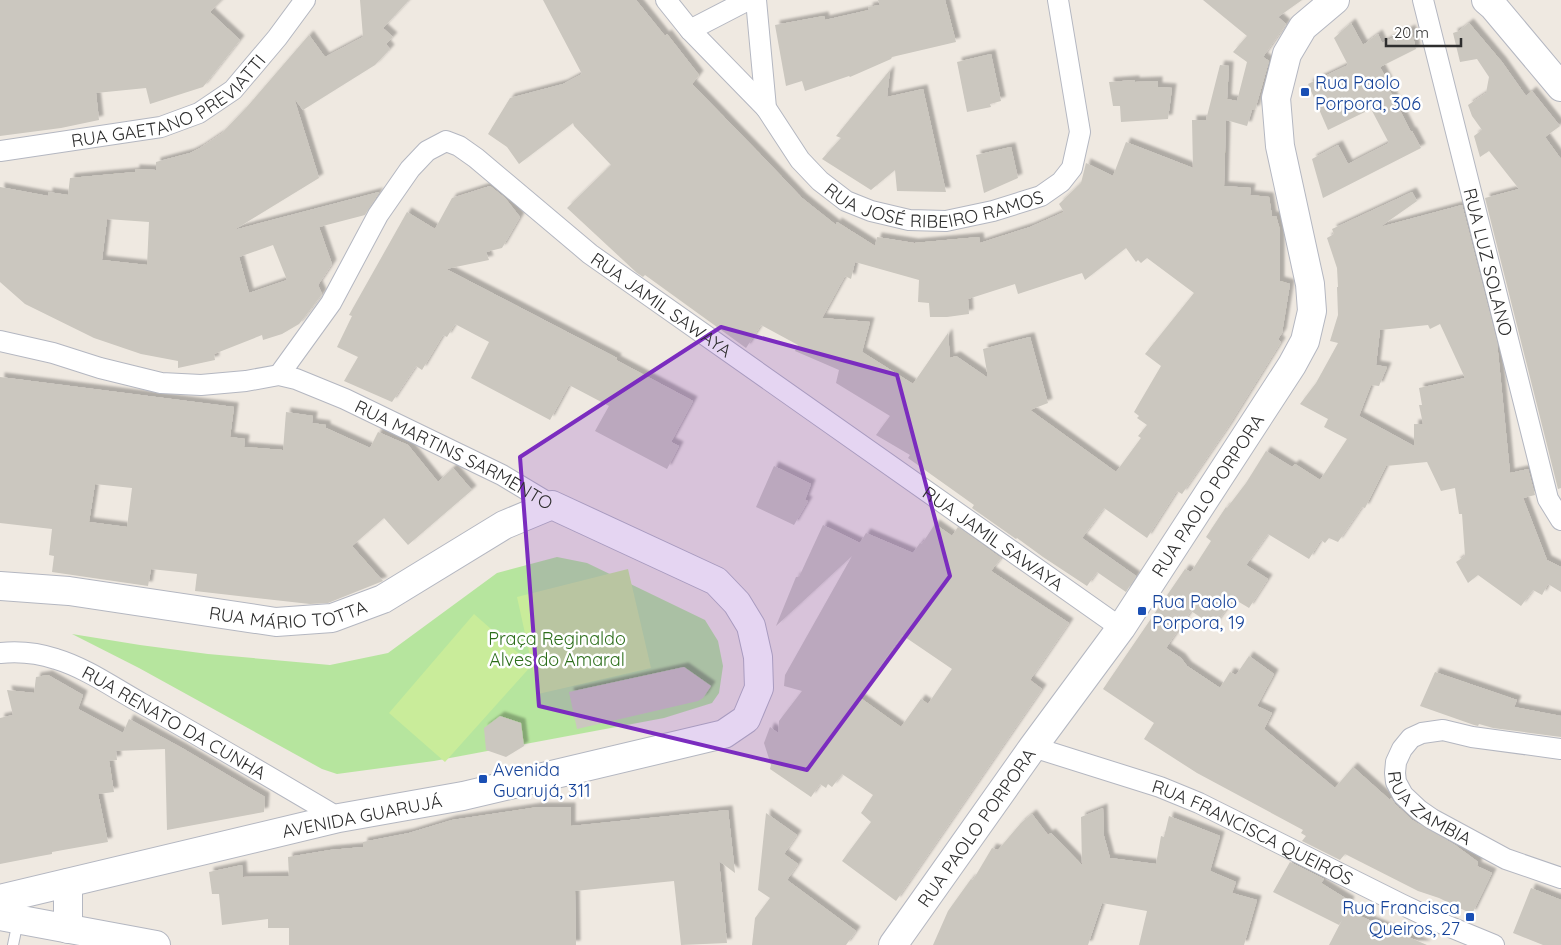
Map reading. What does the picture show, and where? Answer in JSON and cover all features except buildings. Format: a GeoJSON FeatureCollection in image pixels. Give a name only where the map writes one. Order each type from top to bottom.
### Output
{"type":"FeatureCollection","features":[{"type":"Feature","properties":{"kind":"street","name":"RUA GAETANO PREVIATTI"},"geometry":{"type":"LineString","coordinates":[[0,151],[161,127],[199,113],[233,90],[277,38],[305,0]]}},
{"type":"Feature","properties":{"kind":"street"},"geometry":{"type":"LineString","coordinates":[[666,0],[690,30],[766,108]]}},
{"type":"Feature","properties":{"kind":"street"},"geometry":{"type":"LineString","coordinates":[[690,30],[748,0]]}},
{"type":"Feature","properties":{"kind":"street","name":"RUA JOSÉ RIBEIRO RAMOS"},"geometry":{"type":"LineString","coordinates":[[756,0],[766,108],[800,160],[820,181],[846,201],[871,211],[909,220],[946,221],[993,211],[1041,196],[1060,182],[1072,168],[1080,132],[1058,0]]}},
{"type":"Feature","properties":{"kind":"street","name":"RUA PAOLO PORPORA"},"geometry":{"type":"LineString","coordinates":[[893,945],[1033,747],[1121,628],[1292,365],[1305,341],[1312,311],[1310,284],[1280,146],[1276,98],[1287,54],[1303,27],[1335,0]]}},
{"type":"Feature","properties":{"kind":"street","name":"RUA LUZ SOLANO"},"geometry":{"type":"LineString","coordinates":[[1423,0],[1548,499],[1561,520]]}},
{"type":"Feature","properties":{"kind":"street"},"geometry":{"type":"LineString","coordinates":[[1486,0],[1561,87]]}},
{"type":"Feature","properties":{"kind":"street","name":"RUA JAMIL SAWAYA"},"geometry":{"type":"LineString","coordinates":[[279,375],[331,303],[378,215],[410,169],[427,151],[446,141],[459,146],[476,158],[590,254],[1121,628]]}},
{"type":"Feature","properties":{"kind":"street","name":"RUA MARTINS SARMENTO"},"geometry":{"type":"LineString","coordinates":[[2,338],[162,383],[201,385],[279,375],[296,379],[346,399],[502,475],[552,504],[716,581],[737,603],[751,626],[758,657],[759,688],[746,718],[724,734]]}},
{"type":"Feature","properties":{"kind":"street","name":"RUA MÁRIO TOTTA"},"geometry":{"type":"LineString","coordinates":[[0,586],[69,591],[276,622],[332,618],[383,599],[504,525],[552,504]]}},
{"type":"Feature","properties":{"kind":"street","name":"RUA RENATO DA CUNHA"},"geometry":{"type":"LineString","coordinates":[[0,653],[24,652],[41,655],[76,667],[339,818]]}},
{"type":"Feature","properties":{"kind":"street","name":"RUA ZAMBIA"},"geometry":{"type":"LineString","coordinates":[[1561,748],[1472,737],[1443,730],[1422,732],[1411,738],[1402,749],[1396,762],[1395,773],[1396,782],[1403,795],[1432,819],[1506,859],[1561,878]]}},
{"type":"Feature","properties":{"kind":"street","name":"AVENIDA GUARUJÁ"},"geometry":{"type":"LineString","coordinates":[[0,899],[339,818],[463,796],[724,734]]}},
{"type":"Feature","properties":{"kind":"street","name":"RUA FRANCISCA QUEIRÓS"},"geometry":{"type":"LineString","coordinates":[[1033,747],[1160,787],[1199,803],[1442,924],[1494,945]]}},
{"type":"Feature","properties":{"kind":"street"},"geometry":{"type":"LineString","coordinates":[[68,883],[68,929]]}},
{"type":"Feature","properties":{"kind":"street"},"geometry":{"type":"LineString","coordinates":[[10,927],[68,929],[156,945]]}},
{"type":"Feature","properties":{"kind":"highlighted area"},"geometry":{"type":"Polygon","coordinates":[[[721,327],[897,375],[950,576],[807,770],[539,706],[520,457],[721,327]]]}},
{"type":"Feature","properties":{"kind":"green space","name":"Praça Reginaldo Alves do Amaral"},"geometry":{"type":"Polygon","coordinates":[[[557,557],[587,563],[705,620],[718,641],[723,666],[719,693],[712,703],[664,718],[434,761],[337,774],[322,769],[139,668],[72,634],[208,654],[330,665],[388,653],[497,573],[557,557]]]}},
{"type":"Feature","properties":{"kind":"green space"},"geometry":{"type":"Polygon","coordinates":[[[628,569],[651,668],[538,694],[517,597],[628,569]]]}},
{"type":"Feature","properties":{"kind":"green space"},"geometry":{"type":"Polygon","coordinates":[[[474,614],[532,665],[445,762],[389,713],[474,614]]]}},
{"type":"Feature","properties":{"kind":"place","name":"Rua Paolo Porpora, 306"},"geometry":{"type":"Point","coordinates":[1305,92]}},
{"type":"Feature","properties":{"kind":"place","name":"Rua Paolo Porpora, 19"},"geometry":{"type":"Point","coordinates":[1142,611]}},
{"type":"Feature","properties":{"kind":"place","name":"Avenida Guarujá, 311"},"geometry":{"type":"Point","coordinates":[483,779]}},
{"type":"Feature","properties":{"kind":"place","name":"Rua Francisca Queiros, 27"},"geometry":{"type":"Point","coordinates":[1470,917]}}]}
